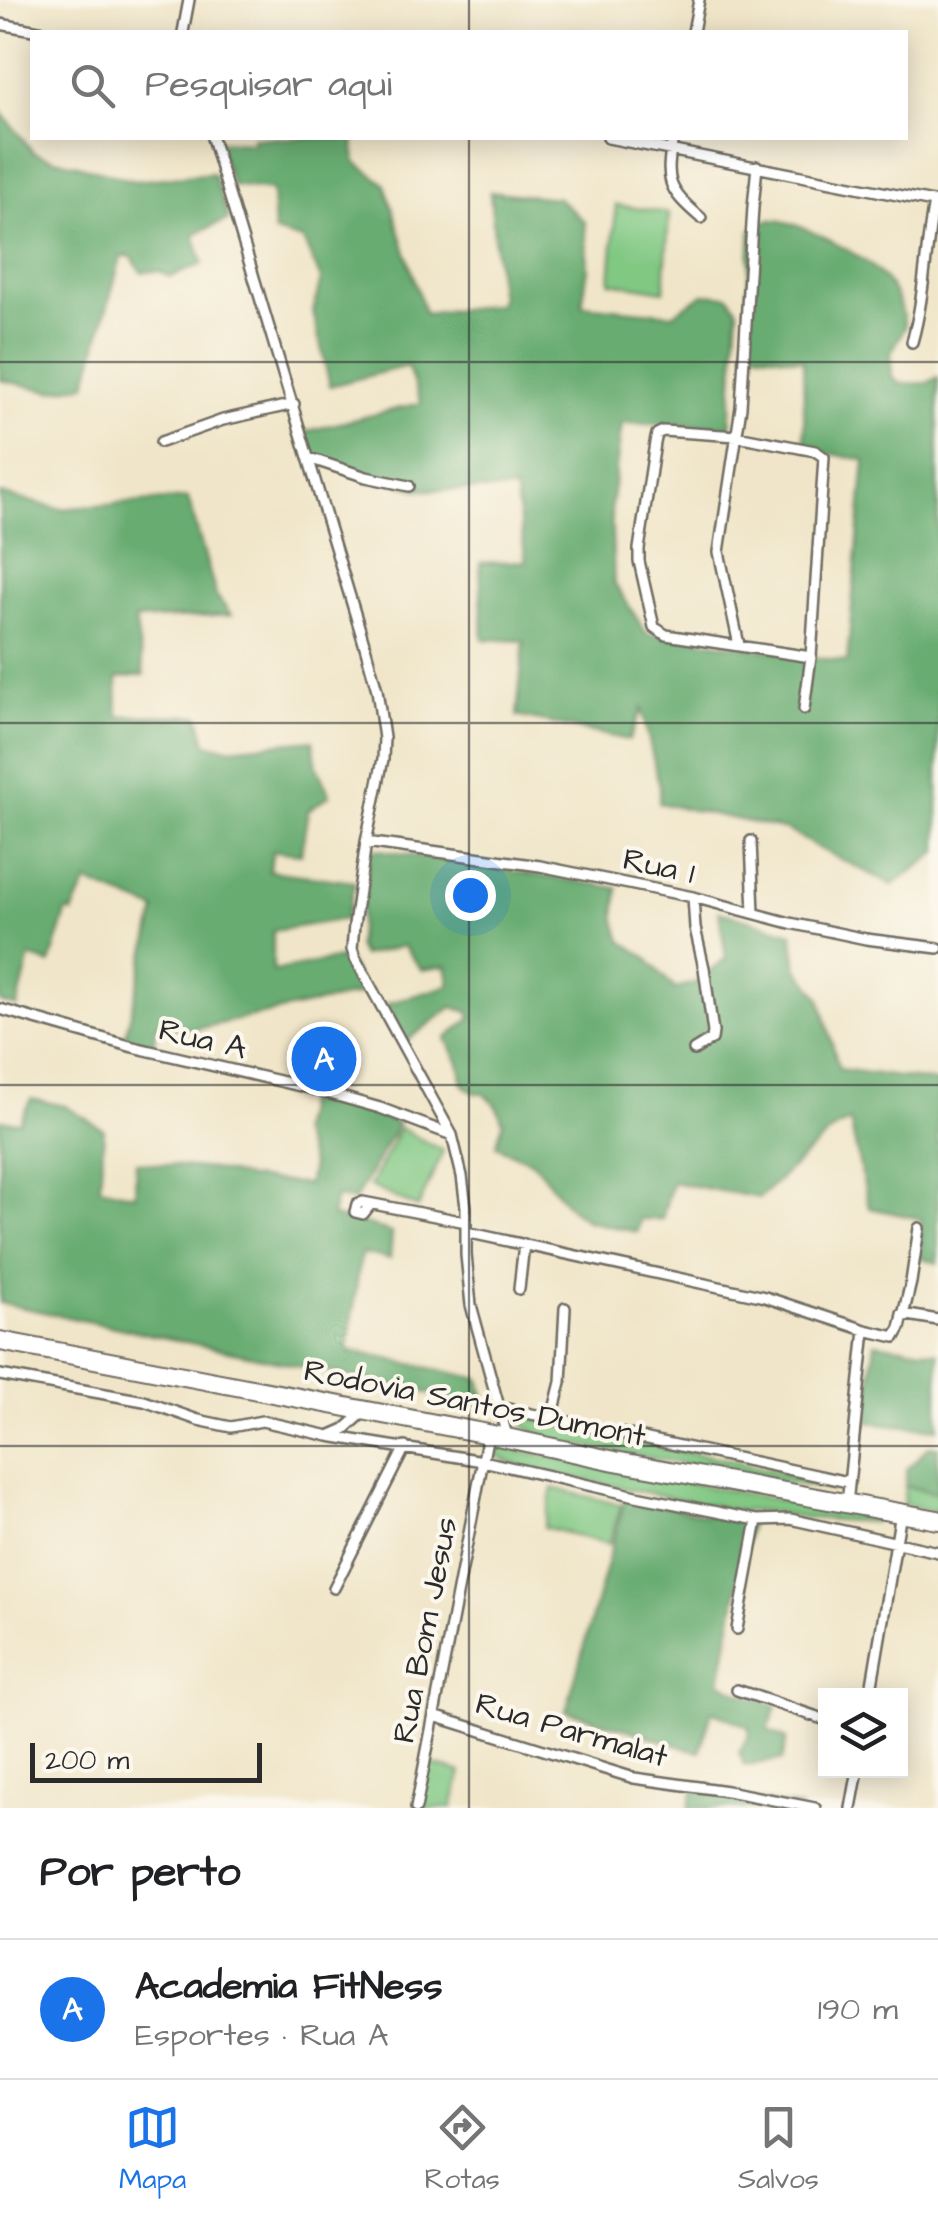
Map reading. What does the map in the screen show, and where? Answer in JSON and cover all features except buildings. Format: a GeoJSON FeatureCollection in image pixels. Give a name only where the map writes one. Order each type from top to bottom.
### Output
{"type":"FeatureCollection","features":[{"type":"Feature","properties":{"kind":"highway","name":"Rodovia Santos Dumont"},"geometry":{"type":"LineString","coordinates":[[0,1341],[938,1520]]}},
{"type":"Feature","properties":{"kind":"street"},"geometry":{"type":"LineString","coordinates":[[184,30],[189,0]]}},
{"type":"Feature","properties":{"kind":"street"},"geometry":{"type":"LineString","coordinates":[[692,30],[698,0]]}},
{"type":"Feature","properties":{"kind":"street"},"geometry":{"type":"LineString","coordinates":[[0,24],[33,30]]}},
{"type":"Feature","properties":{"kind":"street"},"geometry":{"type":"LineString","coordinates":[[213,140],[294,404],[382,718],[383,760],[353,933],[355,958],[452,1135],[462,1176],[471,1305],[508,1438]]}},
{"type":"Feature","properties":{"kind":"street"},"geometry":{"type":"LineString","coordinates":[[618,140],[936,203],[928,230],[920,312],[912,342]]}},
{"type":"Feature","properties":{"kind":"street"},"geometry":{"type":"LineString","coordinates":[[674,140],[668,173],[672,187],[700,218]]}},
{"type":"Feature","properties":{"kind":"street"},"geometry":{"type":"LineString","coordinates":[[738,645],[719,552],[743,384],[757,166]]}},
{"type":"Feature","properties":{"kind":"street"},"geometry":{"type":"LineString","coordinates":[[162,442],[223,420],[294,404]]}},
{"type":"Feature","properties":{"kind":"street"},"geometry":{"type":"LineString","coordinates":[[804,709],[811,658],[826,461],[814,451],[737,436],[663,431],[658,434],[639,561],[656,630],[677,637],[811,658]]}},
{"type":"Feature","properties":{"kind":"street"},"geometry":{"type":"LineString","coordinates":[[308,458],[409,486]]}},
{"type":"Feature","properties":{"kind":"street"},"geometry":{"type":"LineString","coordinates":[[750,841],[754,914]]}},
{"type":"Feature","properties":{"kind":"street","name":"Rua 1"},"geometry":{"type":"LineString","coordinates":[[366,842],[540,866],[866,939],[938,948]]}},
{"type":"Feature","properties":{"kind":"street"},"geometry":{"type":"LineString","coordinates":[[692,897],[713,1032],[712,1039],[694,1050]]}},
{"type":"Feature","properties":{"kind":"street","name":"Rua A"},"geometry":{"type":"LineString","coordinates":[[0,1008],[133,1047],[309,1088],[380,1108],[452,1135]]}},
{"type":"Feature","properties":{"kind":"street"},"geometry":{"type":"LineString","coordinates":[[372,1204],[524,1244],[765,1297],[895,1337],[899,1334],[919,1228]]}},
{"type":"Feature","properties":{"kind":"street"},"geometry":{"type":"LineString","coordinates":[[519,1289],[524,1244]]}},
{"type":"Feature","properties":{"kind":"street"},"geometry":{"type":"LineString","coordinates":[[552,1418],[561,1382],[564,1308]]}},
{"type":"Feature","properties":{"kind":"street"},"geometry":{"type":"LineString","coordinates":[[902,1314],[938,1320]]}},
{"type":"Feature","properties":{"kind":"street"},"geometry":{"type":"LineString","coordinates":[[848,1504],[864,1330]]}},
{"type":"Feature","properties":{"kind":"street"},"geometry":{"type":"LineString","coordinates":[[0,1375],[144,1401],[222,1426],[262,1422],[405,1447],[757,1520],[790,1520],[938,1552]]}},
{"type":"Feature","properties":{"kind":"street"},"geometry":{"type":"LineString","coordinates":[[499,1406],[848,1482]]}},
{"type":"Feature","properties":{"kind":"street"},"geometry":{"type":"LineString","coordinates":[[328,1436],[345,1429],[366,1411]]}},
{"type":"Feature","properties":{"kind":"street","name":"Rua Bom Jesus"},"geometry":{"type":"LineString","coordinates":[[416,1808],[488,1434]]}},
{"type":"Feature","properties":{"kind":"street"},"geometry":{"type":"LineString","coordinates":[[334,1588],[405,1447]]}},
{"type":"Feature","properties":{"kind":"street"},"geometry":{"type":"LineString","coordinates":[[871,1688],[901,1513]]}},
{"type":"Feature","properties":{"kind":"street"},"geometry":{"type":"LineString","coordinates":[[738,1630],[757,1520]]}},
{"type":"Feature","properties":{"kind":"street"},"geometry":{"type":"LineString","coordinates":[[737,1690],[818,1717]]}},
{"type":"Feature","properties":{"kind":"street","name":"Rua Parmalat"},"geometry":{"type":"LineString","coordinates":[[434,1716],[634,1778],[815,1808]]}},
{"type":"Feature","properties":{"kind":"street"},"geometry":{"type":"LineString","coordinates":[[851,1808],[857,1778]]}},
{"type":"Feature","properties":{"kind":"green space"},"geometry":{"type":"Polygon","coordinates":[[[0,110],[34,153],[135,181],[213,173],[229,219],[194,234],[203,264],[170,277],[160,271],[141,272],[131,256],[121,257],[86,385],[51,391],[0,380],[0,110]]]}},
{"type":"Feature","properties":{"kind":"green space"},"geometry":{"type":"Polygon","coordinates":[[[252,140],[353,140],[356,162],[385,184],[425,314],[500,301],[490,192],[558,198],[585,222],[588,268],[582,305],[673,314],[704,294],[729,296],[738,309],[730,427],[622,423],[611,508],[614,583],[647,634],[847,662],[865,460],[805,449],[803,360],[745,350],[751,231],[768,220],[795,225],[842,247],[883,277],[896,297],[905,327],[891,353],[892,377],[900,384],[927,383],[938,377],[938,852],[893,885],[787,830],[659,803],[660,790],[642,709],[629,740],[517,716],[524,641],[483,639],[480,563],[526,561],[515,490],[418,490],[313,457],[304,432],[421,403],[407,366],[330,386],[313,312],[321,279],[303,240],[274,232],[272,190],[232,185],[217,141],[253,143],[252,140]]]}},
{"type":"Feature","properties":{"kind":"green space"},"geometry":{"type":"Polygon","coordinates":[[[616,205],[669,213],[664,291],[610,282],[616,205]]]}},
{"type":"Feature","properties":{"kind":"green space"},"geometry":{"type":"Polygon","coordinates":[[[0,494],[60,509],[188,498],[216,595],[231,615],[135,620],[144,675],[117,678],[118,716],[199,716],[206,744],[229,748],[313,740],[317,767],[330,795],[308,810],[301,854],[273,851],[269,871],[355,882],[346,919],[273,931],[273,971],[346,957],[364,993],[191,1030],[157,1025],[153,1047],[124,1041],[156,910],[87,882],[72,913],[67,910],[50,964],[30,957],[17,1007],[0,1002],[0,494]]]}},
{"type":"Feature","properties":{"kind":"green space"},"geometry":{"type":"Polygon","coordinates":[[[373,849],[618,888],[615,917],[622,941],[646,957],[675,989],[697,982],[726,958],[719,911],[792,933],[797,967],[820,998],[839,1069],[938,1082],[938,1263],[920,1258],[921,1219],[869,1208],[850,1122],[835,1128],[759,1198],[672,1182],[662,1219],[640,1219],[637,1232],[587,1221],[569,1207],[533,1162],[496,1146],[503,1122],[495,1103],[463,1084],[459,1063],[446,1039],[471,1018],[469,1012],[452,1007],[405,1042],[386,1004],[450,985],[446,966],[422,970],[403,946],[362,956],[357,946],[369,852],[373,849]]]}},
{"type":"Feature","properties":{"kind":"green space"},"geometry":{"type":"Polygon","coordinates":[[[307,1096],[367,1110],[398,1124],[354,1201],[335,1197],[332,1217],[392,1233],[390,1259],[361,1253],[348,1350],[480,1379],[486,1405],[0,1303],[0,1120],[19,1122],[31,1099],[65,1106],[104,1130],[100,1187],[135,1195],[136,1162],[308,1184],[312,1166],[299,1131],[307,1096]]]}},
{"type":"Feature","properties":{"kind":"green space"},"geometry":{"type":"Polygon","coordinates":[[[400,1128],[443,1151],[418,1208],[370,1186],[400,1128]]]}},
{"type":"Feature","properties":{"kind":"green space"},"geometry":{"type":"Polygon","coordinates":[[[875,1343],[938,1352],[938,1429],[865,1422],[875,1343]]]}},
{"type":"Feature","properties":{"kind":"green space"},"geometry":{"type":"Polygon","coordinates":[[[517,1414],[841,1486],[831,1490],[551,1440],[518,1422],[517,1414]]]}},
{"type":"Feature","properties":{"kind":"green space"},"geometry":{"type":"Polygon","coordinates":[[[490,1445],[869,1517],[873,1522],[740,1511],[537,1471],[508,1462],[488,1450],[490,1445]]]}},
{"type":"Feature","properties":{"kind":"green space"},"geometry":{"type":"Polygon","coordinates":[[[929,1446],[938,1447],[938,1493],[905,1486],[907,1469],[929,1446]]]}},
{"type":"Feature","properties":{"kind":"green space"},"geometry":{"type":"Polygon","coordinates":[[[905,1486],[938,1493],[938,1512],[903,1504],[905,1486]]]}},
{"type":"Feature","properties":{"kind":"green space"},"geometry":{"type":"Polygon","coordinates":[[[553,1488],[621,1505],[609,1544],[544,1527],[553,1488]]]}},
{"type":"Feature","properties":{"kind":"green space"},"geometry":{"type":"Polygon","coordinates":[[[625,1498],[750,1524],[720,1681],[737,1692],[777,1706],[768,1730],[787,1739],[782,1760],[744,1765],[739,1752],[749,1736],[749,1727],[712,1711],[700,1752],[566,1711],[625,1498]]]}},
{"type":"Feature","properties":{"kind":"green space"},"geometry":{"type":"Polygon","coordinates":[[[429,1764],[461,1772],[452,1808],[417,1808],[429,1764]]]}},
{"type":"Feature","properties":{"kind":"green space"},"geometry":{"type":"Polygon","coordinates":[[[694,1790],[802,1808],[689,1808],[694,1790]]]}},
{"type":"Feature","properties":{"kind":"place","name":"Academia FitNess"},"geometry":{"type":"Point","coordinates":[324,1059]}}]}
